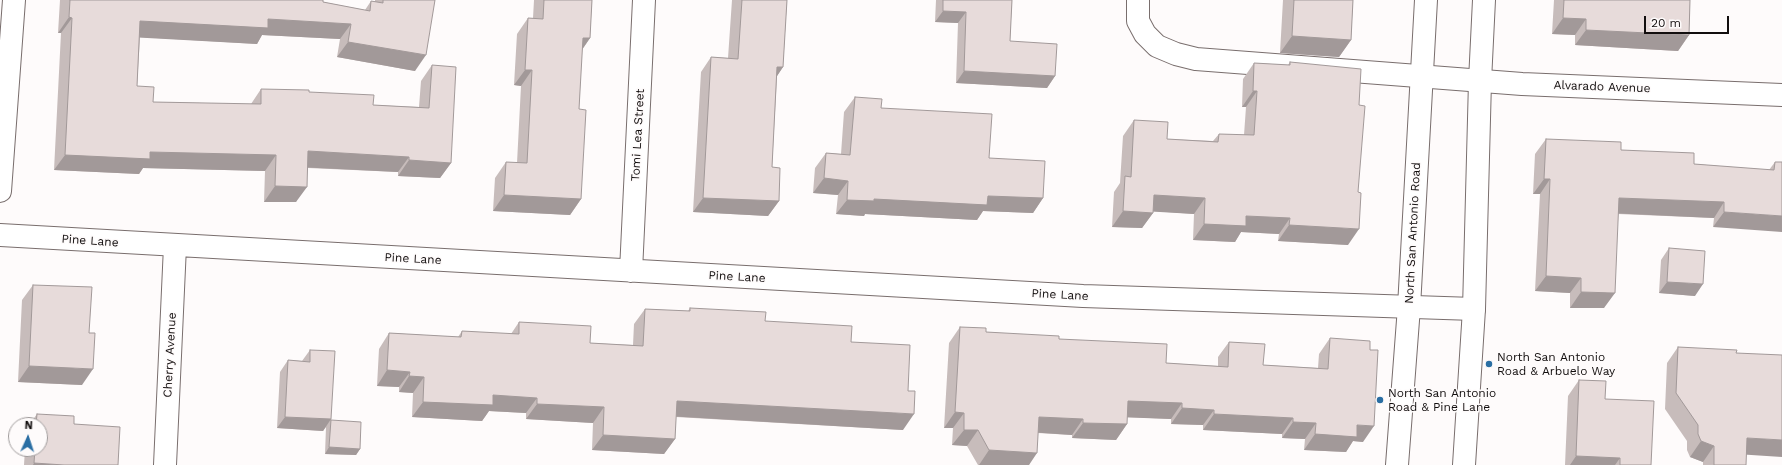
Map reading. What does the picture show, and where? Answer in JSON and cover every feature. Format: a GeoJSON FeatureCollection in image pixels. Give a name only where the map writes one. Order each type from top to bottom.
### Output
{"type":"FeatureCollection","features":[{"type":"Feature","properties":{"kind":"street"},"geometry":{"type":"LineString","coordinates":[[0,191],[14,0]]}},
{"type":"Feature","properties":{"kind":"street","name":"Tomi Lea Street"},"geometry":{"type":"LineString","coordinates":[[632,271],[644,0]]}},
{"type":"Feature","properties":{"kind":"street","name":"Alvarado Avenue"},"geometry":{"type":"LineString","coordinates":[[1138,0],[1138,21],[1145,34],[1157,46],[1176,54],[1196,59],[1480,81],[1782,95]]}},
{"type":"Feature","properties":{"kind":"street","name":"North San Antonio Road"},"geometry":{"type":"LineString","coordinates":[[1397,465],[1409,307],[1426,0]]}},
{"type":"Feature","properties":{"kind":"street"},"geometry":{"type":"LineString","coordinates":[[1464,465],[1474,309],[1480,81],[1484,0]]}},
{"type":"Feature","properties":{"kind":"street","name":"Pine Lane"},"geometry":{"type":"LineString","coordinates":[[0,235],[1083,296],[1474,309]]}},
{"type":"Feature","properties":{"kind":"street","name":"Cherry Avenue"},"geometry":{"type":"LineString","coordinates":[[165,465],[175,246]]}},
{"type":"Feature","properties":{"kind":"building"},"geometry":{"type":"Polygon","coordinates":[[[70,0],[323,0],[323,2],[370,11],[371,1],[383,3],[383,0],[435,0],[426,55],[348,42],[351,24],[268,19],[268,28],[140,21],[137,86],[154,87],[153,102],[261,104],[261,89],[309,90],[309,92],[374,95],[373,105],[429,108],[432,65],[456,67],[451,163],[409,160],[409,157],[308,151],[307,187],[275,186],[276,155],[150,152],[150,159],[65,155],[72,18],[69,17],[70,0]]]}},
{"type":"Feature","properties":{"kind":"building"},"geometry":{"type":"Polygon","coordinates":[[[544,0],[592,0],[590,38],[583,38],[579,109],[586,110],[581,199],[504,195],[506,162],[527,163],[532,70],[525,70],[528,18],[543,19],[544,0]]]}},
{"type":"Feature","properties":{"kind":"building"},"geometry":{"type":"Polygon","coordinates":[[[742,0],[787,0],[783,67],[777,67],[772,167],[780,168],[779,201],[703,198],[711,57],[738,59],[742,0]]]}},
{"type":"Feature","properties":{"kind":"building"},"geometry":{"type":"Polygon","coordinates":[[[943,0],[1012,0],[1010,41],[1057,44],[1055,76],[964,71],[966,12],[943,11],[943,0]]]}},
{"type":"Feature","properties":{"kind":"building"},"geometry":{"type":"Polygon","coordinates":[[[1294,0],[1353,0],[1351,40],[1292,36],[1294,0]]]}},
{"type":"Feature","properties":{"kind":"building"},"geometry":{"type":"Polygon","coordinates":[[[1564,0],[1690,0],[1689,35],[1586,30],[1586,19],[1563,18],[1564,0]]]}},
{"type":"Feature","properties":{"kind":"building"},"geometry":{"type":"Polygon","coordinates":[[[1290,62],[1361,69],[1359,105],[1365,106],[1358,192],[1361,193],[1359,229],[1289,225],[1290,218],[1246,216],[1246,226],[1204,224],[1205,198],[1154,195],[1153,213],[1123,211],[1125,176],[1131,177],[1134,120],[1168,122],[1167,139],[1218,142],[1219,134],[1254,135],[1257,91],[1253,91],[1254,63],[1290,65],[1290,62]]]}},
{"type":"Feature","properties":{"kind":"building"},"geometry":{"type":"Polygon","coordinates":[[[855,97],[882,99],[881,108],[992,114],[989,158],[1045,161],[1043,198],[988,196],[987,205],[874,199],[874,201],[847,200],[848,181],[824,178],[826,153],[850,155],[855,97]]]}},
{"type":"Feature","properties":{"kind":"building"},"geometry":{"type":"Polygon","coordinates":[[[1546,139],[1621,142],[1621,150],[1694,153],[1694,164],[1774,170],[1775,162],[1782,162],[1782,216],[1724,212],[1724,202],[1619,198],[1615,293],[1581,292],[1581,278],[1546,276],[1550,179],[1544,179],[1546,139]]]}},
{"type":"Feature","properties":{"kind":"building"},"geometry":{"type":"Polygon","coordinates":[[[1669,248],[1705,251],[1703,284],[1667,282],[1669,248]]]}},
{"type":"Feature","properties":{"kind":"building"},"geometry":{"type":"Polygon","coordinates":[[[33,285],[92,287],[89,333],[95,333],[93,369],[29,366],[33,285]]]}},
{"type":"Feature","properties":{"kind":"building"},"geometry":{"type":"Polygon","coordinates":[[[690,308],[766,312],[765,321],[852,326],[851,342],[910,345],[908,391],[915,391],[914,414],[677,401],[675,439],[603,435],[604,407],[537,404],[537,398],[493,395],[493,405],[423,402],[424,377],[409,376],[410,372],[387,370],[389,333],[461,337],[462,331],[519,334],[519,322],[591,326],[590,343],[643,346],[645,309],[690,311],[690,308]]]}},
{"type":"Feature","properties":{"kind":"building"},"geometry":{"type":"Polygon","coordinates":[[[960,327],[986,328],[986,332],[1059,336],[1059,339],[1167,344],[1166,363],[1228,367],[1229,342],[1265,344],[1263,365],[1328,369],[1330,338],[1370,341],[1370,350],[1378,350],[1374,426],[1357,425],[1357,437],[1315,434],[1316,423],[1293,422],[1293,418],[1214,414],[1214,410],[1182,408],[1182,403],[1128,401],[1127,424],[1083,423],[1083,419],[1039,417],[1037,453],[989,450],[978,430],[964,430],[964,413],[955,412],[960,327]]]}},
{"type":"Feature","properties":{"kind":"building"},"geometry":{"type":"Polygon","coordinates":[[[1678,347],[1737,350],[1736,353],[1782,355],[1782,440],[1747,438],[1746,465],[1714,465],[1714,446],[1701,441],[1698,434],[1698,425],[1676,393],[1678,347]]]}},
{"type":"Feature","properties":{"kind":"building"},"geometry":{"type":"Polygon","coordinates":[[[310,350],[335,351],[331,419],[285,417],[288,360],[310,362],[310,350]]]}},
{"type":"Feature","properties":{"kind":"building"},"geometry":{"type":"Polygon","coordinates":[[[1579,380],[1606,381],[1605,399],[1654,401],[1651,465],[1620,465],[1620,458],[1576,456],[1579,380]]]}},
{"type":"Feature","properties":{"kind":"building"},"geometry":{"type":"Polygon","coordinates":[[[37,414],[74,416],[74,424],[120,427],[118,465],[64,465],[34,463],[34,457],[48,457],[48,417],[37,417],[37,414]]]}},
{"type":"Feature","properties":{"kind":"building"},"geometry":{"type":"Polygon","coordinates":[[[331,420],[361,422],[360,449],[329,447],[331,420]]]}},
{"type":"Feature","properties":{"kind":"place","name":"North San Antonio Road & Arbuelo Way"},"geometry":{"type":"Point","coordinates":[1489,364]}},
{"type":"Feature","properties":{"kind":"place","name":"North San Antonio Road & Pine Lane"},"geometry":{"type":"Point","coordinates":[1380,400]}}]}
